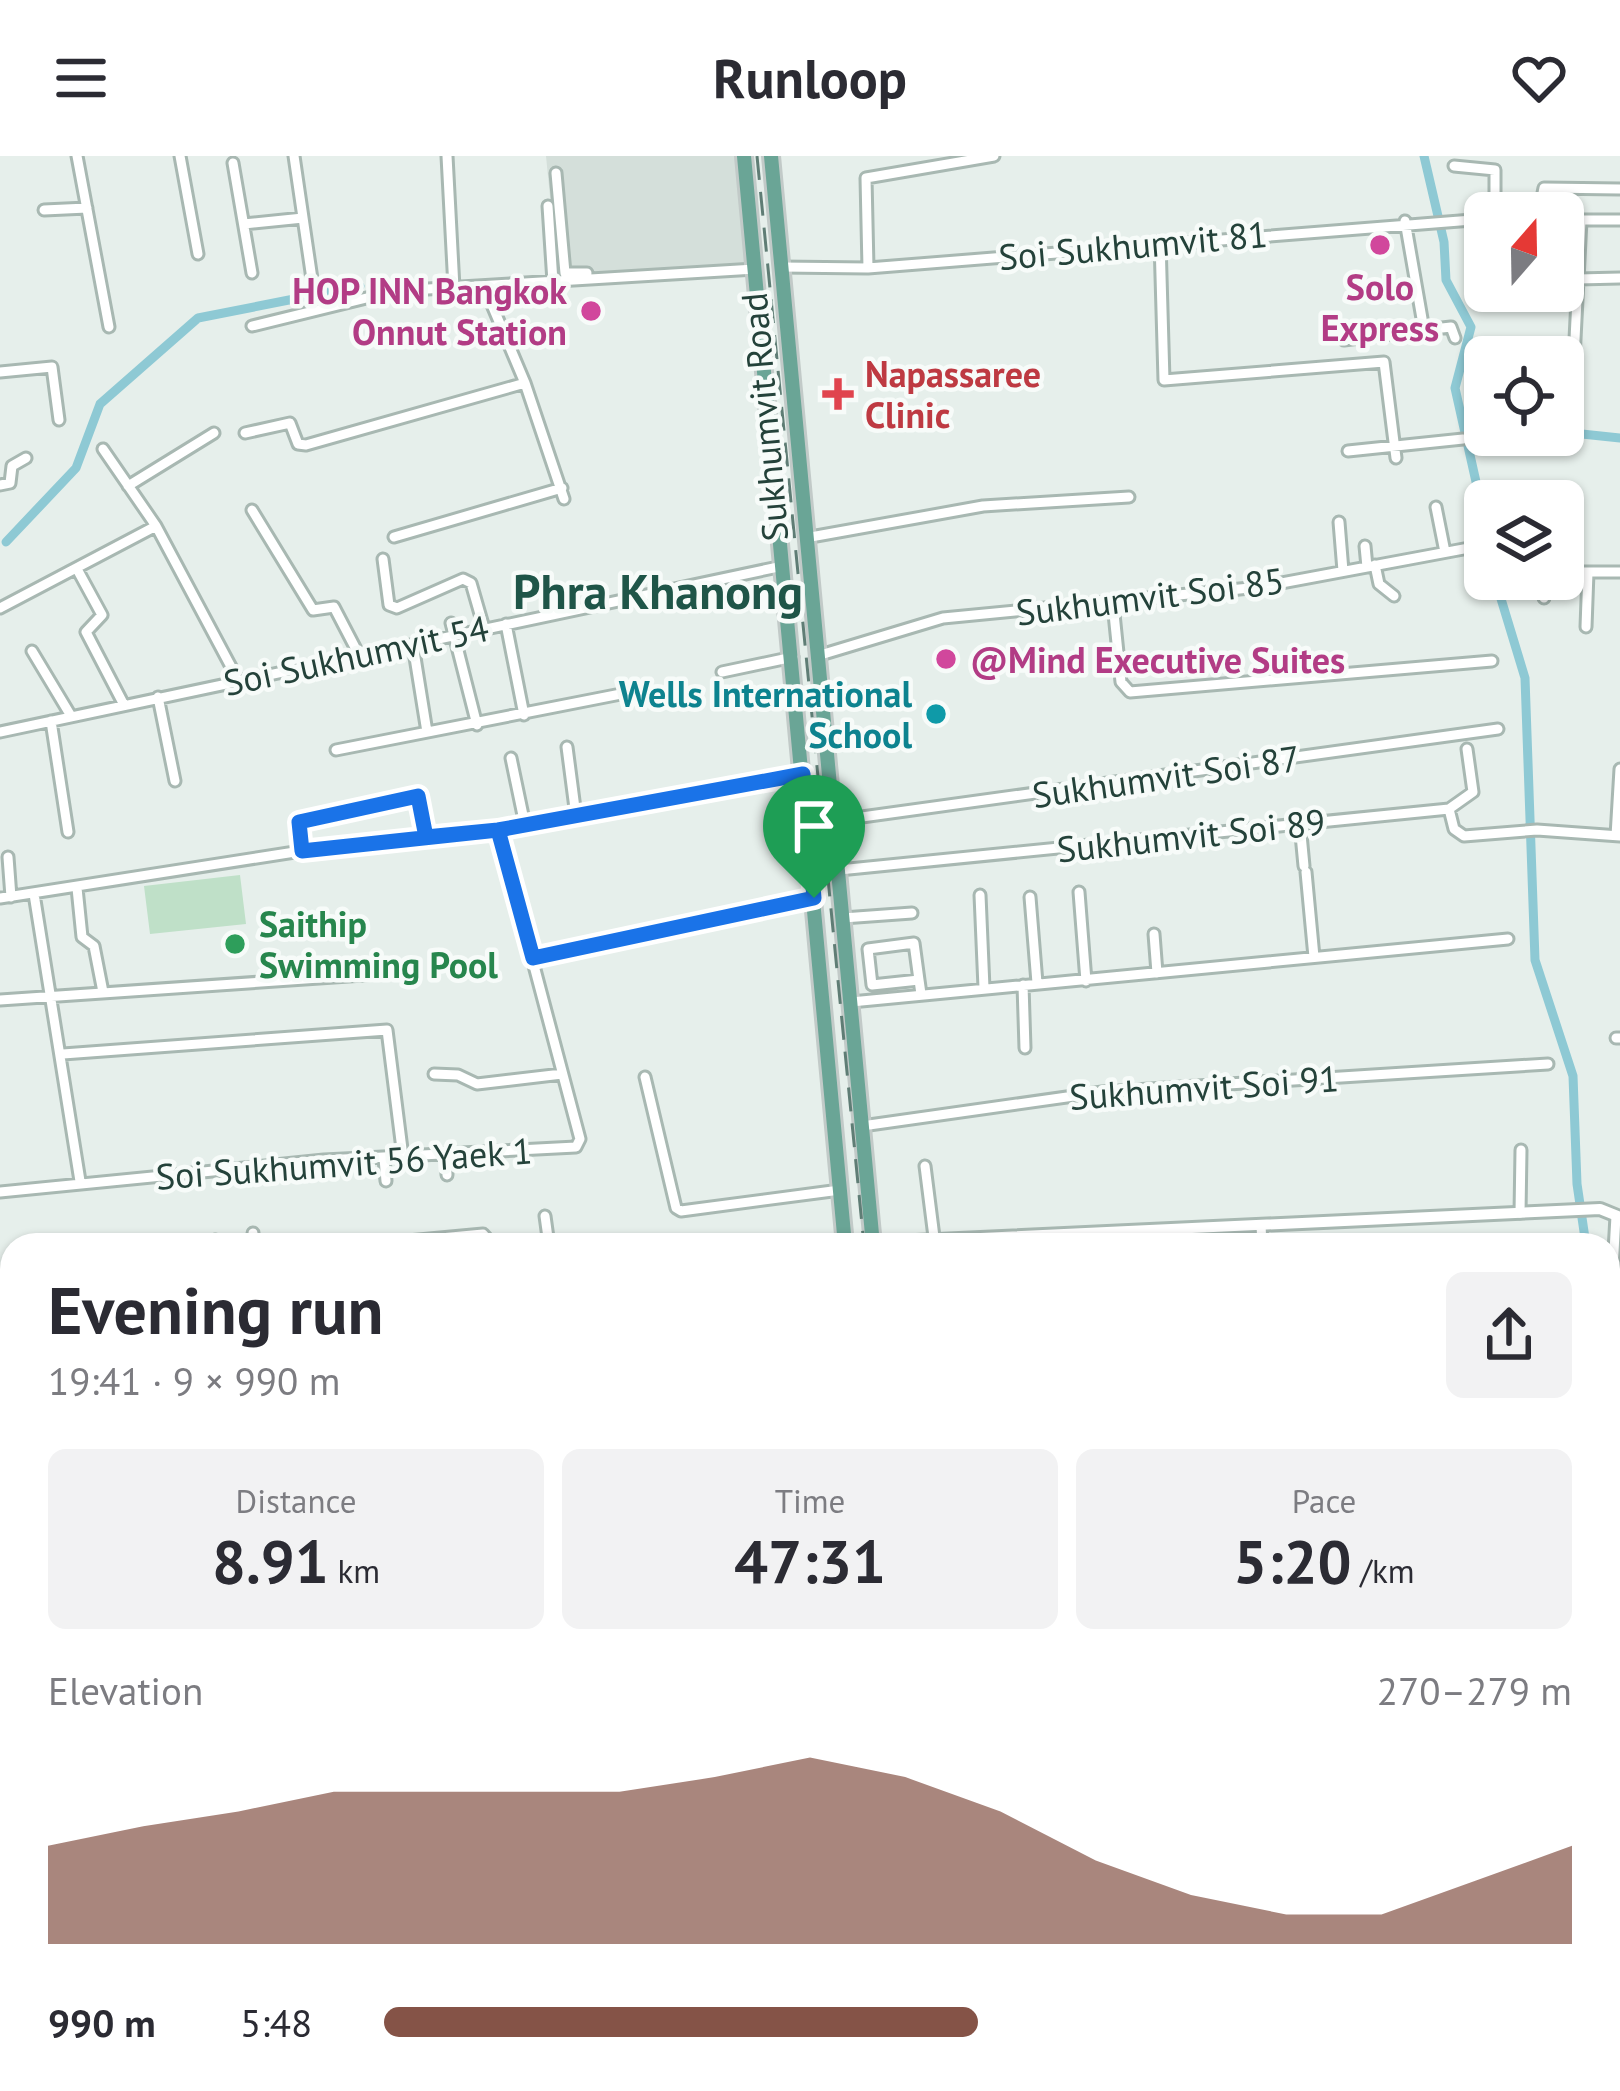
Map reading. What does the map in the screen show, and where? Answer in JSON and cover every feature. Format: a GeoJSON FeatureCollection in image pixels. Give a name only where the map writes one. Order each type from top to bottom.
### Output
{"type":"FeatureCollection","features":[{"type":"Feature","properties":{"kind":"main road","name":"Sukhumvit Road"},"geometry":{"type":"LineString","coordinates":[[744,156],[844,1233]]}},
{"type":"Feature","properties":{"kind":"main road","name":"Sukhumvit Road"},"geometry":{"type":"LineString","coordinates":[[771,156],[872,1233]]}},
{"type":"Feature","properties":{"kind":"main road"},"geometry":{"type":"LineString","coordinates":[[755,269],[781,267]]}},
{"type":"Feature","properties":{"kind":"main road"},"geometry":{"type":"LineString","coordinates":[[818,936],[844,925]]}},
{"type":"Feature","properties":{"kind":"street"},"geometry":{"type":"LineString","coordinates":[[77,156],[109,327]]}},
{"type":"Feature","properties":{"kind":"street"},"geometry":{"type":"LineString","coordinates":[[180,156],[198,254]]}},
{"type":"Feature","properties":{"kind":"street"},"geometry":{"type":"LineString","coordinates":[[294,156],[313,279]]}},
{"type":"Feature","properties":{"kind":"street"},"geometry":{"type":"LineString","coordinates":[[447,156],[454,288]]}},
{"type":"Feature","properties":{"kind":"street"},"geometry":{"type":"LineString","coordinates":[[868,268],[866,178],[994,156]]}},
{"type":"Feature","properties":{"kind":"street"},"geometry":{"type":"LineString","coordinates":[[233,163],[252,273]]}},
{"type":"Feature","properties":{"kind":"street"},"geometry":{"type":"LineString","coordinates":[[1454,166],[1495,170],[1495,192]]}},
{"type":"Feature","properties":{"kind":"street"},"geometry":{"type":"LineString","coordinates":[[556,173],[565,273],[587,273]]}},
{"type":"Feature","properties":{"kind":"street"},"geometry":{"type":"LineString","coordinates":[[1543,192],[1544,188],[1620,189]]}},
{"type":"Feature","properties":{"kind":"street"},"geometry":{"type":"LineString","coordinates":[[548,206],[553,281]]}},
{"type":"Feature","properties":{"kind":"street"},"geometry":{"type":"LineString","coordinates":[[44,210],[87,208]]}},
{"type":"Feature","properties":{"kind":"street"},"geometry":{"type":"LineString","coordinates":[[244,224],[303,218]]}},
{"type":"Feature","properties":{"kind":"street","name":"Soi Sukhumvit 81"},"geometry":{"type":"LineString","coordinates":[[781,267],[868,268],[1464,219]]}},
{"type":"Feature","properties":{"kind":"street"},"geometry":{"type":"LineString","coordinates":[[1584,220],[1620,220]]}},
{"type":"Feature","properties":{"kind":"street"},"geometry":{"type":"LineString","coordinates":[[1405,221],[1424,330]]}},
{"type":"Feature","properties":{"kind":"street"},"geometry":{"type":"LineString","coordinates":[[1160,242],[1164,380],[1384,362],[1396,452]]}},
{"type":"Feature","properties":{"kind":"street"},"geometry":{"type":"LineString","coordinates":[[252,326],[359,296],[755,269]]}},
{"type":"Feature","properties":{"kind":"street"},"geometry":{"type":"LineString","coordinates":[[1584,279],[1620,278]]}},
{"type":"Feature","properties":{"kind":"street"},"geometry":{"type":"LineString","coordinates":[[394,537],[563,494],[525,383],[484,286]]}},
{"type":"Feature","properties":{"kind":"street"},"geometry":{"type":"LineString","coordinates":[[1344,340],[1451,327],[1455,338]]}},
{"type":"Feature","properties":{"kind":"street"},"geometry":{"type":"LineString","coordinates":[[0,372],[50,367],[59,421]]}},
{"type":"Feature","properties":{"kind":"street"},"geometry":{"type":"LineString","coordinates":[[245,433],[290,423],[298,444],[306,446],[525,383]]}},
{"type":"Feature","properties":{"kind":"street"},"geometry":{"type":"LineString","coordinates":[[128,486],[214,433]]}},
{"type":"Feature","properties":{"kind":"street"},"geometry":{"type":"LineString","coordinates":[[1348,451],[1396,452],[1463,439]]}},
{"type":"Feature","properties":{"kind":"street"},"geometry":{"type":"LineString","coordinates":[[103,448],[156,526],[237,678]]}},
{"type":"Feature","properties":{"kind":"street"},"geometry":{"type":"LineString","coordinates":[[0,485],[10,483],[12,466],[26,458]]}},
{"type":"Feature","properties":{"kind":"street"},"geometry":{"type":"LineString","coordinates":[[805,538],[983,506],[1129,497]]}},
{"type":"Feature","properties":{"kind":"street"},"geometry":{"type":"LineString","coordinates":[[1436,507],[1445,552]]}},
{"type":"Feature","properties":{"kind":"street"},"geometry":{"type":"LineString","coordinates":[[252,509],[313,610],[333,606],[359,655]]}},
{"type":"Feature","properties":{"kind":"street"},"geometry":{"type":"LineString","coordinates":[[1339,522],[1343,572]]}},
{"type":"Feature","properties":{"kind":"street"},"geometry":{"type":"LineString","coordinates":[[0,608],[156,526]]}},
{"type":"Feature","properties":{"kind":"street"},"geometry":{"type":"LineString","coordinates":[[1364,546],[1379,584],[1394,596]]}},
{"type":"Feature","properties":{"kind":"street","name":"Sukhumvit Soi 85"},"geometry":{"type":"LineString","coordinates":[[817,656],[943,618],[1113,604],[1343,572],[1464,549]]}},
{"type":"Feature","properties":{"kind":"street"},"geometry":{"type":"LineString","coordinates":[[383,559],[393,608],[463,579],[471,584],[484,628]]}},
{"type":"Feature","properties":{"kind":"street","name":"Soi Sukhumvit 54"},"geometry":{"type":"LineString","coordinates":[[0,732],[237,678],[783,566]]}},
{"type":"Feature","properties":{"kind":"street"},"geometry":{"type":"LineString","coordinates":[[77,569],[102,615],[86,632],[124,705]]}},
{"type":"Feature","properties":{"kind":"street"},"geometry":{"type":"LineString","coordinates":[[1584,572],[1620,572]]}},
{"type":"Feature","properties":{"kind":"street"},"geometry":{"type":"LineString","coordinates":[[1586,627],[1588,572]]}},
{"type":"Feature","properties":{"kind":"street"},"geometry":{"type":"LineString","coordinates":[[1113,604],[1121,682],[1130,692],[1492,661]]}},
{"type":"Feature","properties":{"kind":"street"},"geometry":{"type":"LineString","coordinates":[[452,623],[477,725]]}},
{"type":"Feature","properties":{"kind":"street"},"geometry":{"type":"LineString","coordinates":[[506,624],[524,715]]}},
{"type":"Feature","properties":{"kind":"street"},"geometry":{"type":"LineString","coordinates":[[413,645],[427,733]]}},
{"type":"Feature","properties":{"kind":"street"},"geometry":{"type":"LineString","coordinates":[[32,651],[71,716]]}},
{"type":"Feature","properties":{"kind":"street"},"geometry":{"type":"LineString","coordinates":[[722,672],[793,658]]}},
{"type":"Feature","properties":{"kind":"street"},"geometry":{"type":"LineString","coordinates":[[335,750],[632,692]]}},
{"type":"Feature","properties":{"kind":"street"},"geometry":{"type":"LineString","coordinates":[[158,698],[176,781]]}},
{"type":"Feature","properties":{"kind":"street"},"geometry":{"type":"LineString","coordinates":[[51,721],[68,832]]}},
{"type":"Feature","properties":{"kind":"street","name":"Sukhumvit Soi 87"},"geometry":{"type":"LineString","coordinates":[[833,820],[1498,729]]}},
{"type":"Feature","properties":{"kind":"street"},"geometry":{"type":"LineString","coordinates":[[567,747],[576,816]]}},
{"type":"Feature","properties":{"kind":"street"},"geometry":{"type":"LineString","coordinates":[[1467,749],[1474,792],[1449,809],[1454,830],[1464,836],[1537,830],[1618,836],[1620,770]]}},
{"type":"Feature","properties":{"kind":"street"},"geometry":{"type":"LineString","coordinates":[[511,758],[526,825]]}},
{"type":"Feature","properties":{"kind":"street"},"geometry":{"type":"LineString","coordinates":[[8,857],[6,897],[302,851],[498,830],[803,774]]}},
{"type":"Feature","properties":{"kind":"street"},"geometry":{"type":"LineString","coordinates":[[302,851],[303,817],[417,796],[426,837]]}},
{"type":"Feature","properties":{"kind":"street","name":"Sukhumvit Soi 89"},"geometry":{"type":"LineString","coordinates":[[839,870],[1449,809]]}},
{"type":"Feature","properties":{"kind":"street"},"geometry":{"type":"LineString","coordinates":[[1300,824],[1314,957]]}},
{"type":"Feature","properties":{"kind":"street","name":"Soi Sukhumvit 56 Yaek 1"},"geometry":{"type":"LineString","coordinates":[[0,1192],[80,1181],[576,1147],[580,1139],[498,830]]}},
{"type":"Feature","properties":{"kind":"street"},"geometry":{"type":"LineString","coordinates":[[77,888],[82,937],[94,945],[103,992]]}},
{"type":"Feature","properties":{"kind":"street"},"geometry":{"type":"LineString","coordinates":[[1079,892],[1086,981]]}},
{"type":"Feature","properties":{"kind":"street"},"geometry":{"type":"LineString","coordinates":[[34,894],[80,1181]]}},
{"type":"Feature","properties":{"kind":"street"},"geometry":{"type":"LineString","coordinates":[[980,895],[984,988]]}},
{"type":"Feature","properties":{"kind":"street"},"geometry":{"type":"LineString","coordinates":[[1030,897],[1037,983]]}},
{"type":"Feature","properties":{"kind":"street"},"geometry":{"type":"LineString","coordinates":[[533,958],[814,898]]}},
{"type":"Feature","properties":{"kind":"street"},"geometry":{"type":"LineString","coordinates":[[844,925],[912,913]]}},
{"type":"Feature","properties":{"kind":"street"},"geometry":{"type":"LineString","coordinates":[[1154,934],[1157,973]]}},
{"type":"Feature","properties":{"kind":"street"},"geometry":{"type":"LineString","coordinates":[[851,1002],[1508,939]]}},
{"type":"Feature","properties":{"kind":"street"},"geometry":{"type":"LineString","coordinates":[[920,980],[872,985],[868,949],[914,943],[920,980],[921,994]]}},
{"type":"Feature","properties":{"kind":"street"},"geometry":{"type":"LineString","coordinates":[[0,1000],[377,974]]}},
{"type":"Feature","properties":{"kind":"street"},"geometry":{"type":"LineString","coordinates":[[1023,985],[1025,1048]]}},
{"type":"Feature","properties":{"kind":"street"},"geometry":{"type":"LineString","coordinates":[[63,1054],[387,1030],[403,1157]]}},
{"type":"Feature","properties":{"kind":"street","name":"Sukhumvit Soi 91"},"geometry":{"type":"LineString","coordinates":[[862,1126],[1102,1092],[1548,1064]]}},
{"type":"Feature","properties":{"kind":"street"},"geometry":{"type":"LineString","coordinates":[[434,1074],[458,1075],[477,1084],[562,1073]]}},
{"type":"Feature","properties":{"kind":"street"},"geometry":{"type":"LineString","coordinates":[[645,1077],[676,1208],[681,1211],[840,1190]]}},
{"type":"Feature","properties":{"kind":"street"},"geometry":{"type":"LineString","coordinates":[[1520,1213],[1521,1150]]}},
{"type":"Feature","properties":{"kind":"street"},"geometry":{"type":"LineString","coordinates":[[446,1155],[447,1175]]}},
{"type":"Feature","properties":{"kind":"street"},"geometry":{"type":"LineString","coordinates":[[384,1158],[386,1180]]}},
{"type":"Feature","properties":{"kind":"street"},"geometry":{"type":"LineString","coordinates":[[925,1166],[933,1233]]}},
{"type":"Feature","properties":{"kind":"street"},"geometry":{"type":"LineString","coordinates":[[1043,1233],[1600,1209],[1618,1216]]}},
{"type":"Feature","properties":{"kind":"street"},"geometry":{"type":"LineString","coordinates":[[545,1216],[547,1233]]}},
{"type":"Feature","properties":{"kind":"street"},"geometry":{"type":"LineString","coordinates":[[1261,1225],[1261,1233]]}},
{"type":"Feature","properties":{"kind":"shaded area"},"geometry":{"type":"Polygon","coordinates":[[[546,156],[739,156],[751,266],[558,277],[546,156]]]}},
{"type":"Feature","properties":{"kind":"green space"},"geometry":{"type":"Polygon","coordinates":[[[240,875],[246,924],[150,934],[144,886],[240,875]]]}},
{"type":"Feature","properties":{"kind":"waterway"},"geometry":{"type":"LineString","coordinates":[[1424,156],[1444,242],[1446,280],[1471,327],[1455,388],[1476,480]]}},
{"type":"Feature","properties":{"kind":"waterway"},"geometry":{"type":"LineString","coordinates":[[6,542],[76,468],[100,404],[198,318],[360,286]]}},
{"type":"Feature","properties":{"kind":"waterway"},"geometry":{"type":"LineString","coordinates":[[1584,434],[1620,438]]}},
{"type":"Feature","properties":{"kind":"waterway"},"geometry":{"type":"LineString","coordinates":[[1501,600],[1525,678],[1535,960],[1573,1076],[1577,1184],[1584,1233]]}},
{"type":"Feature","properties":{"kind":"railway"},"geometry":{"type":"LineString","coordinates":[[757,156],[863,1233]]}},
{"type":"Feature","properties":{"kind":"place","name":"Solo Express"},"geometry":{"type":"Point","coordinates":[1380,245]}},
{"type":"Feature","properties":{"kind":"place","name":"HOP INN Bangkok Onnut Station"},"geometry":{"type":"Point","coordinates":[591,311]}},
{"type":"Feature","properties":{"kind":"place","name":"Napassaree Clinic"},"geometry":{"type":"Point","coordinates":[838,394]}},
{"type":"Feature","properties":{"kind":"place","name":"@Mind Executive Suites"},"geometry":{"type":"Point","coordinates":[946,659]}},
{"type":"Feature","properties":{"kind":"place","name":"Wells International School"},"geometry":{"type":"Point","coordinates":[936,714]}},
{"type":"Feature","properties":{"kind":"place","name":"Saithip Swimming Pool"},"geometry":{"type":"Point","coordinates":[235,944]}},
{"type":"Feature","properties":{"kind":"district","name":"Phra Khanong"},"geometry":{"type":"Point","coordinates":[658,591]}},
{"type":"Feature","properties":{"kind":"route"},"geometry":{"type":"LineString","coordinates":[[814,898],[533,958],[498,830],[302,851],[299,822],[303,817],[418,796],[426,837],[498,830],[803,774],[814,898]]}}]}
